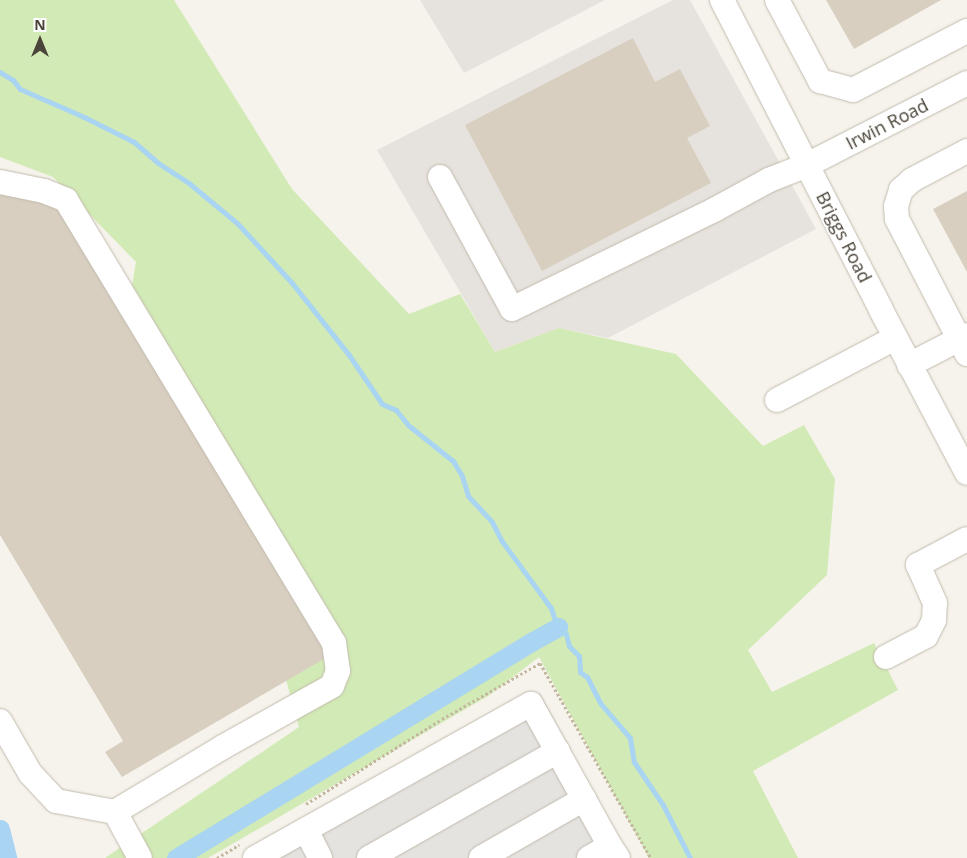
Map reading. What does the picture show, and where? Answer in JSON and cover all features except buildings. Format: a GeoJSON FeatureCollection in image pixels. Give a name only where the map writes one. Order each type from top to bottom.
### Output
{"type":"FeatureCollection","features":[{"type":"Feature","properties":{"kind":"street","name":"Briggs Road"},"geometry":{"type":"LineString","coordinates":[[722,0],[895,338],[967,473]]}},
{"type":"Feature","properties":{"kind":"street"},"geometry":{"type":"LineString","coordinates":[[777,0],[820,80],[853,90],[967,32]]}},
{"type":"Feature","properties":{"kind":"street","name":"Irwin Road"},"geometry":{"type":"LineString","coordinates":[[440,177],[512,309],[714,210],[769,180],[807,165],[967,83]]}},
{"type":"Feature","properties":{"kind":"street"},"geometry":{"type":"LineString","coordinates":[[910,365],[964,342],[897,219],[896,206],[901,190],[912,180],[967,151]]}},
{"type":"Feature","properties":{"kind":"street"},"geometry":{"type":"LineString","coordinates":[[0,182],[44,191],[66,200],[334,643],[338,671],[332,686],[223,747],[115,812],[56,801],[30,773],[0,721]]}},
{"type":"Feature","properties":{"kind":"street"},"geometry":{"type":"LineString","coordinates":[[777,400],[895,338]]}},
{"type":"Feature","properties":{"kind":"street"},"geometry":{"type":"LineString","coordinates":[[886,657],[926,636],[934,620],[935,603],[918,565],[967,539]]}},
{"type":"Feature","properties":{"kind":"street"},"geometry":{"type":"LineString","coordinates":[[256,858],[532,704],[614,852],[589,858]]}},
{"type":"Feature","properties":{"kind":"street"},"geometry":{"type":"LineString","coordinates":[[369,858],[558,751]]}},
{"type":"Feature","properties":{"kind":"street"},"geometry":{"type":"LineString","coordinates":[[481,858],[584,799]]}},
{"type":"Feature","properties":{"kind":"street"},"geometry":{"type":"LineString","coordinates":[[115,812],[140,858]]}},
{"type":"Feature","properties":{"kind":"street"},"geometry":{"type":"LineString","coordinates":[[306,830],[320,858]]}},
{"type":"Feature","properties":{"kind":"shaded area"},"geometry":{"type":"Polygon","coordinates":[[[420,0],[605,0],[464,73],[420,0]]]}},
{"type":"Feature","properties":{"kind":"shaded area"},"geometry":{"type":"Polygon","coordinates":[[[673,0],[690,0],[816,229],[608,338],[559,328],[495,352],[377,150],[673,0]]]}},
{"type":"Feature","properties":{"kind":"shaded area"},"geometry":{"type":"Polygon","coordinates":[[[540,693],[628,858],[265,858],[540,693]]]}},
{"type":"Feature","properties":{"kind":"green space"},"geometry":{"type":"Polygon","coordinates":[[[0,0],[174,0],[292,189],[409,314],[460,294],[495,352],[559,328],[676,354],[763,446],[804,425],[835,479],[827,575],[748,650],[772,692],[874,643],[898,690],[753,771],[798,858],[649,858],[539,657],[488,696],[208,858],[105,858],[299,727],[252,556],[122,344],[136,262],[53,177],[0,157],[0,0]]]}},
{"type":"Feature","properties":{"kind":"waterway"},"geometry":{"type":"LineString","coordinates":[[0,72],[13,80],[20,89],[84,117],[134,142],[158,163],[190,184],[238,224],[292,283],[349,355],[382,404],[396,410],[408,425],[453,461],[462,476],[468,496],[492,522],[501,540],[551,608],[557,626],[566,634],[569,646],[579,656],[580,672],[587,677],[601,704],[630,738],[634,762],[663,805],[690,858]]}},
{"type":"Feature","properties":{"kind":"waterway"},"geometry":{"type":"LineString","coordinates":[[176,858],[558,627]]}},
{"type":"Feature","properties":{"kind":"waterway"},"geometry":{"type":"LineString","coordinates":[[0,829],[7,858]]}}]}
